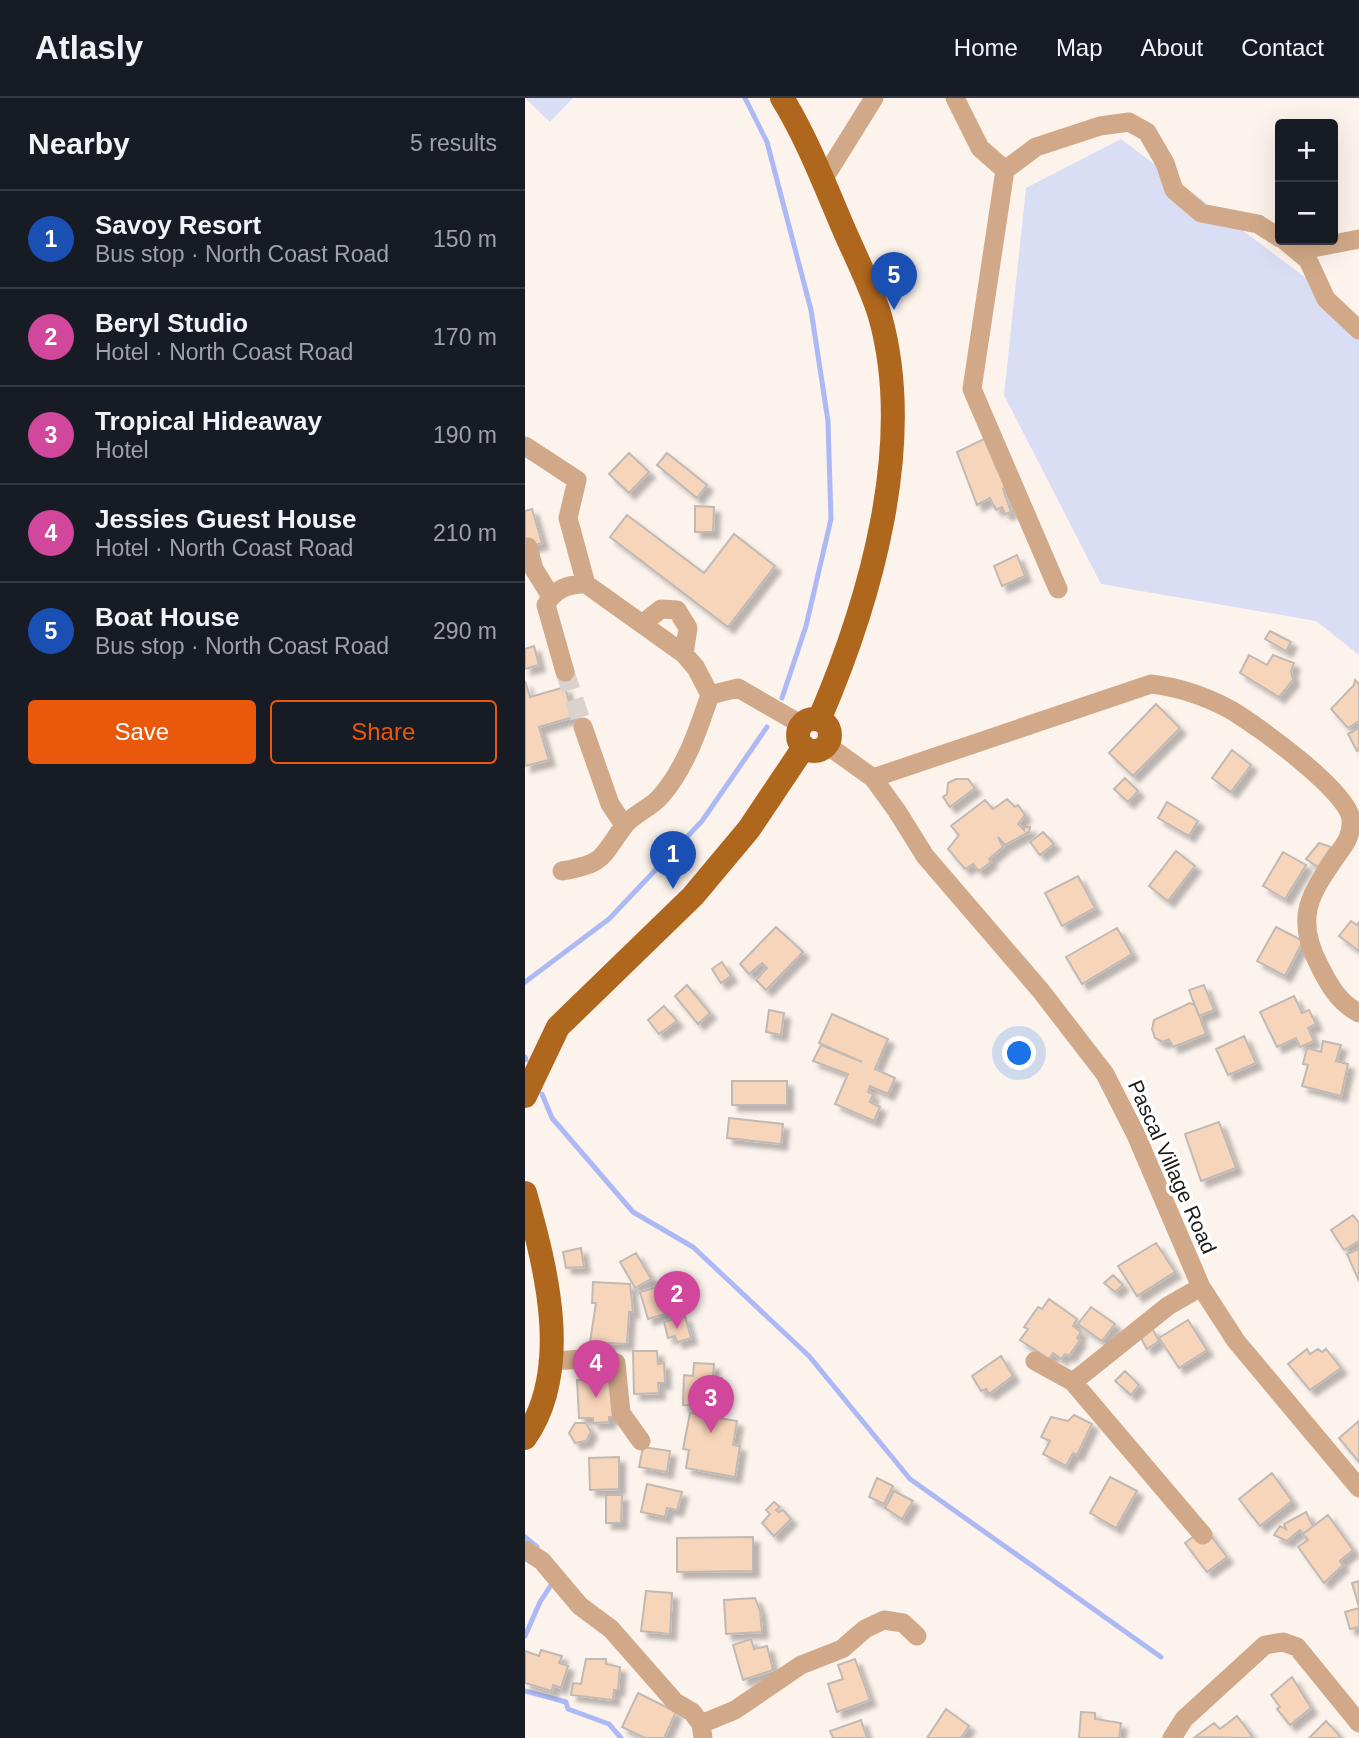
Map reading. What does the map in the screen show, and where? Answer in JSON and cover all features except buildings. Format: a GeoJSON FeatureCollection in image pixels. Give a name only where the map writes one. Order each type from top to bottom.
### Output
{"type":"FeatureCollection","features":[{"type":"Feature","properties":{"kind":"main road"},"geometry":{"type":"LineString","coordinates":[[525,1096],[558,1027],[693,896],[749,830],[813,734],[866,588],[887,493],[891,423],[889,369],[880,316],[823,180],[782,98]]}},
{"type":"Feature","properties":{"kind":"main road"},"geometry":{"type":"LineString","coordinates":[[525,1193],[551,1302],[548,1361],[540,1415],[525,1438]]}},
{"type":"Feature","properties":{"kind":"street"},"geometry":{"type":"LineString","coordinates":[[823,180],[874,98]]}},
{"type":"Feature","properties":{"kind":"street"},"geometry":{"type":"LineString","coordinates":[[955,98],[979,148],[1005,170]]}},
{"type":"Feature","properties":{"kind":"street"},"geometry":{"type":"LineString","coordinates":[[1058,589],[972,389],[1005,170],[1036,147],[1100,126],[1129,122],[1147,132],[1165,163],[1174,190],[1201,213],[1258,224],[1275,235]]}},
{"type":"Feature","properties":{"kind":"street"},"geometry":{"type":"LineString","coordinates":[[1338,240],[1359,239]]}},
{"type":"Feature","properties":{"kind":"street"},"geometry":{"type":"LineString","coordinates":[[1289,245],[1308,260],[1326,299],[1359,330]]}},
{"type":"Feature","properties":{"kind":"street"},"geometry":{"type":"LineString","coordinates":[[525,446],[577,480],[568,519],[586,584],[684,654],[696,668],[710,695],[686,760],[661,796],[625,825],[616,842],[600,860],[582,868],[562,871]]}},
{"type":"Feature","properties":{"kind":"street"},"geometry":{"type":"LineString","coordinates":[[528,547],[534,569],[550,596]]}},
{"type":"Feature","properties":{"kind":"street"},"geometry":{"type":"LineString","coordinates":[[565,672],[546,605],[550,596],[569,586],[586,584]]}},
{"type":"Feature","properties":{"kind":"street"},"geometry":{"type":"LineString","coordinates":[[642,624],[660,609],[677,610],[688,628],[684,654]]}},
{"type":"Feature","properties":{"kind":"street"},"geometry":{"type":"LineString","coordinates":[[873,778],[1151,684],[1174,686],[1230,710],[1295,754],[1339,797],[1352,817],[1349,838],[1315,887],[1307,906],[1307,929],[1309,946],[1331,989],[1349,1008],[1359,1013]]}},
{"type":"Feature","properties":{"kind":"street","name":"Pascal Village Road"},"geometry":{"type":"LineString","coordinates":[[710,695],[738,688],[813,734],[873,778],[925,856],[1041,991],[1105,1073],[1136,1135],[1201,1287],[1235,1341],[1359,1488]]}},
{"type":"Feature","properties":{"kind":"street"},"geometry":{"type":"LineString","coordinates":[[583,727],[610,804],[625,825]]}},
{"type":"Feature","properties":{"kind":"street"},"geometry":{"type":"LineString","coordinates":[[1073,1382],[1168,1306],[1201,1287]]}},
{"type":"Feature","properties":{"kind":"street"},"geometry":{"type":"LineString","coordinates":[[548,1361],[607,1357],[616,1363],[621,1413],[641,1441]]}},
{"type":"Feature","properties":{"kind":"street"},"geometry":{"type":"LineString","coordinates":[[1035,1361],[1073,1382],[1203,1535]]}},
{"type":"Feature","properties":{"kind":"street"},"geometry":{"type":"LineString","coordinates":[[525,1550],[542,1561],[580,1606],[611,1629],[675,1702],[692,1712],[702,1731],[801,1665],[842,1649],[865,1629],[884,1620],[903,1623],[917,1636]]}},
{"type":"Feature","properties":{"kind":"street"},"geometry":{"type":"LineString","coordinates":[[1172,1738],[1184,1719],[1265,1645],[1283,1642],[1297,1647],[1359,1723]]}},
{"type":"Feature","properties":{"kind":"shaded area"},"geometry":{"type":"Polygon","coordinates":[[[525,98],[573,98],[550,122],[525,98]]]}},
{"type":"Feature","properties":{"kind":"shaded area"},"geometry":{"type":"Polygon","coordinates":[[[1121,139],[1359,318],[1359,655],[1316,621],[1101,584],[1004,395],[1026,188],[1121,139]]]}},
{"type":"Feature","properties":{"kind":"waterway"},"geometry":{"type":"LineString","coordinates":[[745,98],[767,142],[811,310],[828,421],[831,519],[806,626],[782,698]]}},
{"type":"Feature","properties":{"kind":"waterway"},"geometry":{"type":"LineString","coordinates":[[525,982],[609,919],[702,821],[767,727]]}},
{"type":"Feature","properties":{"kind":"waterway"},"geometry":{"type":"LineString","coordinates":[[542,1094],[552,1118],[633,1212],[693,1247],[809,1356],[910,1479],[1161,1657]]}},
{"type":"Feature","properties":{"kind":"waterway"},"geometry":{"type":"LineString","coordinates":[[525,1537],[537,1547]]}},
{"type":"Feature","properties":{"kind":"waterway"},"geometry":{"type":"LineString","coordinates":[[525,1636],[540,1602],[553,1582]]}},
{"type":"Feature","properties":{"kind":"waterway"},"geometry":{"type":"LineString","coordinates":[[525,1691],[566,1702],[568,1709],[609,1724],[621,1738]]}},
{"type":"Feature","properties":{"kind":"tunnel"},"geometry":{"type":"LineString","coordinates":[[565,672],[583,727]]}},
{"type":"Feature","properties":{"kind":"place","name":"Boat House"},"geometry":{"type":"Point","coordinates":[894,310]}},
{"type":"Feature","properties":{"kind":"place","name":"Savoy Resort"},"geometry":{"type":"Point","coordinates":[673,889]}},
{"type":"Feature","properties":{"kind":"place","name":"Beryl Studio"},"geometry":{"type":"Point","coordinates":[677,1329]}},
{"type":"Feature","properties":{"kind":"place","name":"Jessies Guest House"},"geometry":{"type":"Point","coordinates":[596,1398]}},
{"type":"Feature","properties":{"kind":"place","name":"Tropical Hideaway"},"geometry":{"type":"Point","coordinates":[711,1433]}}]}
